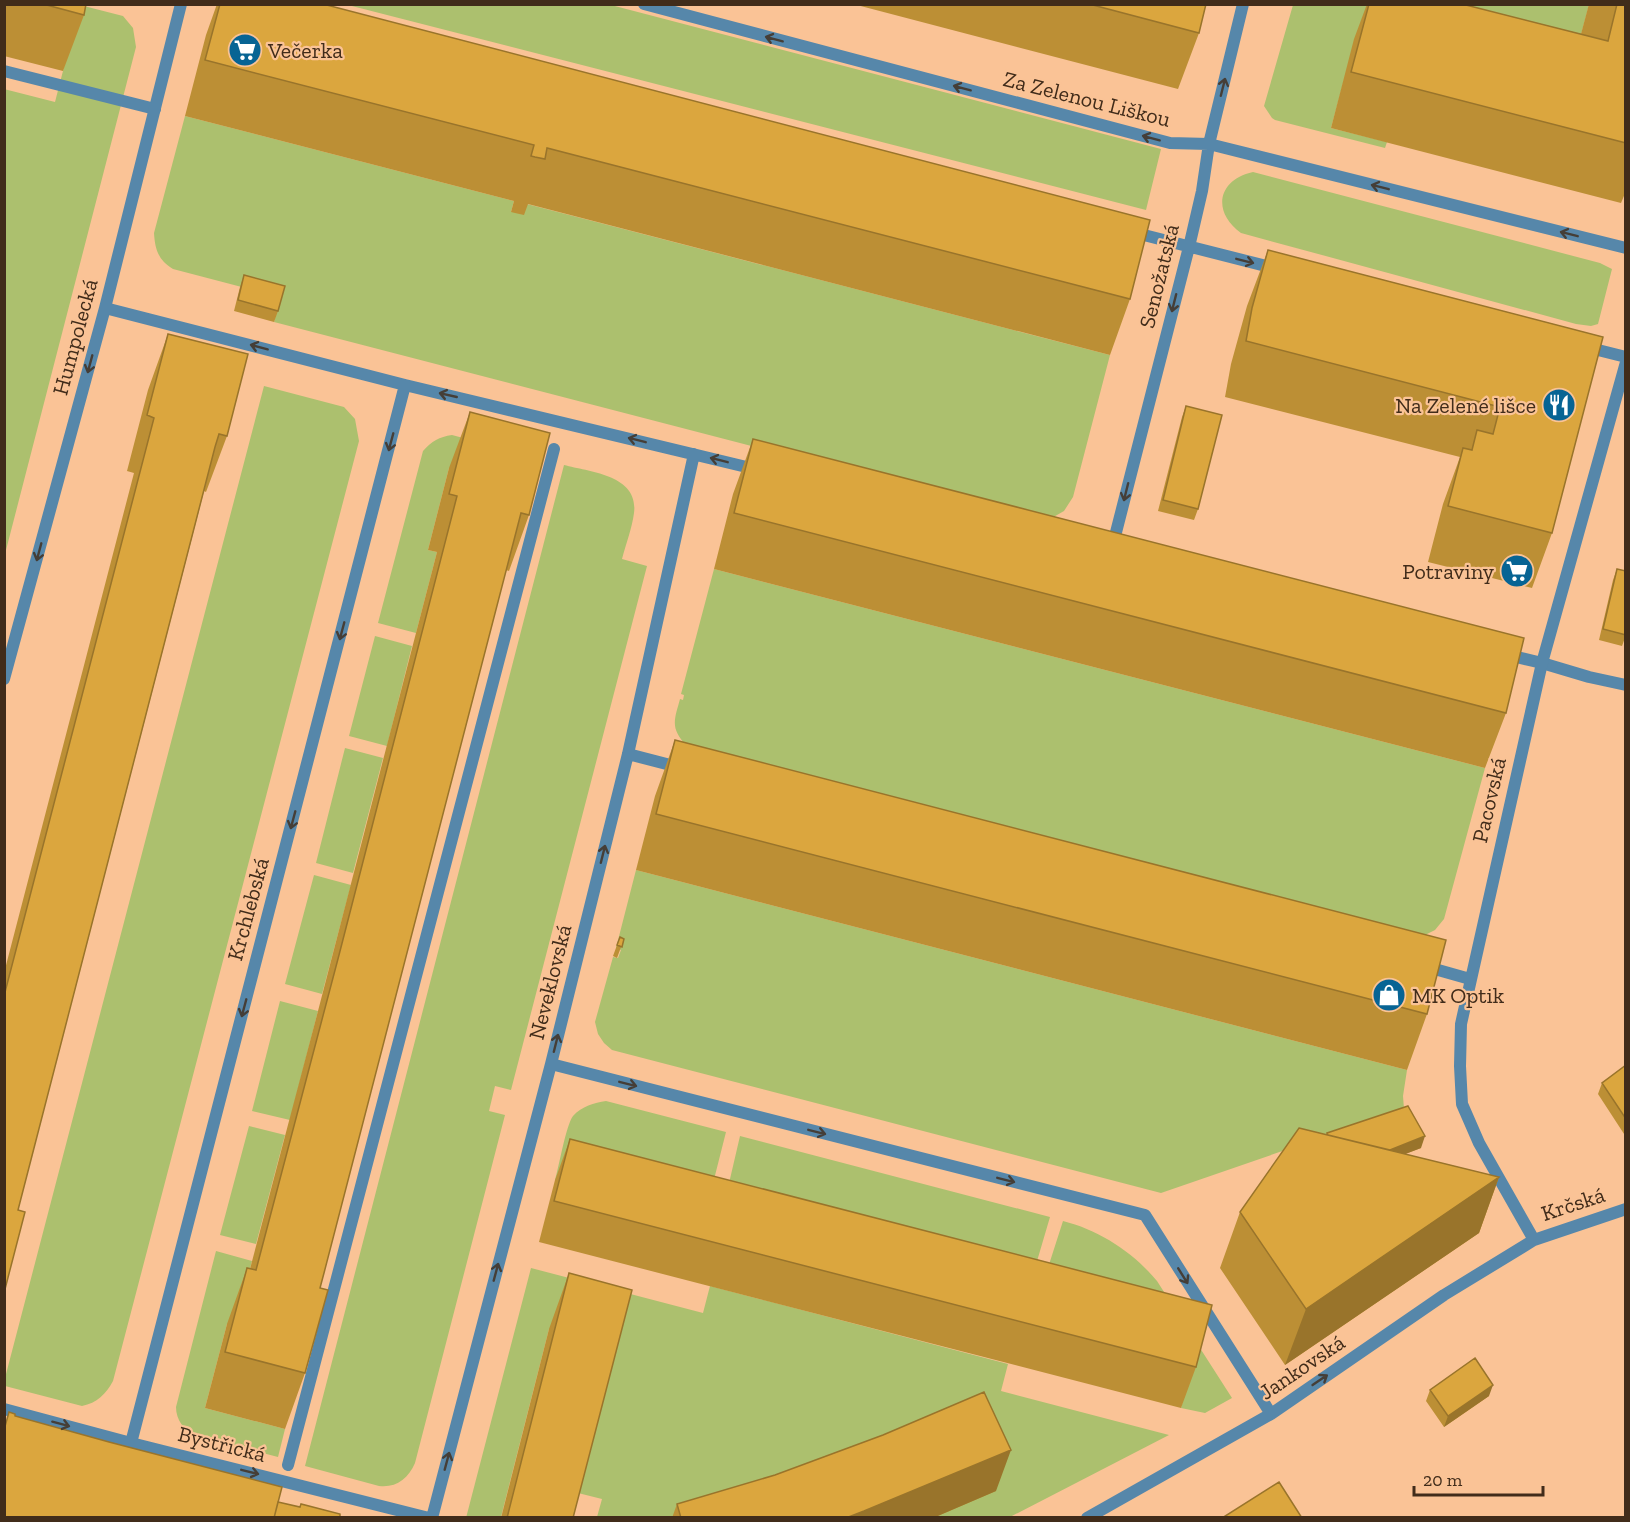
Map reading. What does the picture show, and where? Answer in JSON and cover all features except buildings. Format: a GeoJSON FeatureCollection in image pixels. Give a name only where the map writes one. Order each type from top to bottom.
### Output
{"type":"FeatureCollection","features":[{"type":"Feature","properties":{"kind":"street","name":"Humpolecká"},"geometry":{"type":"LineString","coordinates":[[4,679],[105,308],[181,4]]}},
{"type":"Feature","properties":{"kind":"street","name":"Za Zelenou Liškou"},"geometry":{"type":"LineString","coordinates":[[644,4],[1170,143],[1209,144],[1626,248]]}},
{"type":"Feature","properties":{"kind":"street","name":"Senožatská"},"geometry":{"type":"LineString","coordinates":[[1110,556],[1189,247],[1202,191],[1209,144],[1243,4]]}},
{"type":"Feature","properties":{"kind":"street"},"geometry":{"type":"LineString","coordinates":[[4,71],[155,109]]}},
{"type":"Feature","properties":{"kind":"street"},"geometry":{"type":"LineString","coordinates":[[1122,229],[1291,273]]}},
{"type":"Feature","properties":{"kind":"street"},"geometry":{"type":"LineString","coordinates":[[105,308],[405,386],[769,472]]}},
{"type":"Feature","properties":{"kind":"street"},"geometry":{"type":"LineString","coordinates":[[1576,345],[1626,357]]}},
{"type":"Feature","properties":{"kind":"street","name":"Pacovská"},"geometry":{"type":"LineString","coordinates":[[1534,1240],[1479,1143],[1462,1104],[1461,1024],[1542,663],[1626,362]]}},
{"type":"Feature","properties":{"kind":"street","name":"Krchlebská"},"geometry":{"type":"LineString","coordinates":[[131,1443],[405,386]]}},
{"type":"Feature","properties":{"kind":"street"},"geometry":{"type":"LineString","coordinates":[[288,1466],[554,449]]}},
{"type":"Feature","properties":{"kind":"street","name":"Neveklovská"},"geometry":{"type":"LineString","coordinates":[[431,1518],[551,1064],[628,754],[694,454]]}},
{"type":"Feature","properties":{"kind":"street"},"geometry":{"type":"LineString","coordinates":[[1495,652],[1626,685]]}},
{"type":"Feature","properties":{"kind":"street"},"geometry":{"type":"LineString","coordinates":[[628,754],[692,771]]}},
{"type":"Feature","properties":{"kind":"street"},"geometry":{"type":"LineString","coordinates":[[1417,964],[1470,979]]}},
{"type":"Feature","properties":{"kind":"street"},"geometry":{"type":"LineString","coordinates":[[551,1064],[1145,1215],[1271,1414]]}},
{"type":"Feature","properties":{"kind":"street","name":"Krčská"},"geometry":{"type":"LineString","coordinates":[[1534,1240],[1626,1209]]}},
{"type":"Feature","properties":{"kind":"street","name":"Jankovská"},"geometry":{"type":"LineString","coordinates":[[1086,1518],[1271,1414],[1444,1295],[1534,1240]]}},
{"type":"Feature","properties":{"kind":"street","name":"Bystřická"},"geometry":{"type":"LineString","coordinates":[[4,1408],[131,1443],[431,1518]]}},
{"type":"Feature","properties":{"kind":"green space"},"geometry":{"type":"Polygon","coordinates":[[[80,5],[123,16],[133,28],[136,47],[5,554],[4,89],[55,102],[80,5]]]}},
{"type":"Feature","properties":{"kind":"green space"},"geometry":{"type":"Polygon","coordinates":[[[348,5],[611,5],[1161,149],[1146,210],[348,5]]]}},
{"type":"Feature","properties":{"kind":"green space"},"geometry":{"type":"Polygon","coordinates":[[[1293,5],[1589,5],[1576,53],[1355,39],[1331,128],[1387,142],[1385,148],[1275,120],[1264,106],[1293,5]]]}},
{"type":"Feature","properties":{"kind":"green space"},"geometry":{"type":"Polygon","coordinates":[[[185,116],[514,201],[511,212],[527,204],[1110,355],[1073,497],[1064,511],[1050,519],[863,475],[274,322],[280,297],[173,269],[158,254],[154,233],[185,116]]]}},
{"type":"Feature","properties":{"kind":"green space"},"geometry":{"type":"Polygon","coordinates":[[[1253,172],[1600,263],[1612,269],[1598,324],[1591,326],[1576,324],[1241,233],[1226,216],[1223,198],[1232,182],[1253,172]]]}},
{"type":"Feature","properties":{"kind":"green space"},"geometry":{"type":"Polygon","coordinates":[[[264,386],[344,407],[355,419],[359,441],[113,1381],[100,1397],[82,1406],[5,1386],[5,1378],[264,386]]]}},
{"type":"Feature","properties":{"kind":"green space"},"geometry":{"type":"Polygon","coordinates":[[[452,435],[538,458],[449,468],[428,550],[437,552],[416,633],[378,623],[423,451],[436,440],[452,435]]]}},
{"type":"Feature","properties":{"kind":"green space"},"geometry":{"type":"Polygon","coordinates":[[[564,465],[611,477],[629,490],[634,513],[622,559],[647,566],[511,1090],[495,1086],[489,1111],[505,1115],[415,1463],[409,1474],[401,1481],[391,1486],[379,1486],[305,1466],[564,465]]]}},
{"type":"Feature","properties":{"kind":"green space"},"geometry":{"type":"Polygon","coordinates":[[[714,569],[1485,768],[1444,919],[1435,930],[1425,935],[687,746],[678,734],[675,719],[680,699],[683,700],[684,695],[681,694],[714,569]]]}},
{"type":"Feature","properties":{"kind":"green space"},"geometry":{"type":"Polygon","coordinates":[[[375,636],[412,646],[387,746],[349,736],[375,636]]]}},
{"type":"Feature","properties":{"kind":"green space"},"geometry":{"type":"Polygon","coordinates":[[[345,748],[383,758],[353,873],[316,863],[345,748]]]}},
{"type":"Feature","properties":{"kind":"green space"},"geometry":{"type":"Polygon","coordinates":[[[636,870],[1407,1070],[1403,1096],[1404,1109],[1161,1193],[612,1050],[598,1034],[595,1022],[613,957],[618,958],[621,950],[616,948],[636,870]]]}},
{"type":"Feature","properties":{"kind":"green space"},"geometry":{"type":"Polygon","coordinates":[[[314,875],[351,885],[322,994],[285,984],[314,875]]]}},
{"type":"Feature","properties":{"kind":"green space"},"geometry":{"type":"Polygon","coordinates":[[[280,1001],[318,1011],[290,1120],[252,1111],[280,1001]]]}},
{"type":"Feature","properties":{"kind":"green space"},"geometry":{"type":"Polygon","coordinates":[[[606,1101],[726,1132],[704,1219],[555,1180],[565,1137],[573,1116],[588,1106],[606,1101]]]}},
{"type":"Feature","properties":{"kind":"green space"},"geometry":{"type":"Polygon","coordinates":[[[249,1126],[285,1135],[256,1244],[220,1235],[249,1126]]]}},
{"type":"Feature","properties":{"kind":"green space"},"geometry":{"type":"Polygon","coordinates":[[[740,1136],[1050,1217],[1025,1302],[720,1222],[740,1136]]]}},
{"type":"Feature","properties":{"kind":"green space"},"geometry":{"type":"Polygon","coordinates":[[[1063,1221],[1102,1236],[1148,1270],[1232,1398],[1205,1413],[1181,1408],[1197,1347],[1036,1305],[1063,1221]]]}},
{"type":"Feature","properties":{"kind":"green space"},"geometry":{"type":"Polygon","coordinates":[[[216,1251],[252,1261],[235,1326],[227,1324],[205,1408],[285,1429],[278,1457],[192,1434],[177,1416],[176,1407],[216,1251]]]}},
{"type":"Feature","properties":{"kind":"green space"},"geometry":{"type":"Polygon","coordinates":[[[531,1268],[703,1313],[710,1286],[1008,1364],[1001,1391],[1169,1435],[1010,1517],[597,1517],[602,1499],[574,1492],[549,1329],[501,1517],[466,1518],[531,1268]]]}},
{"type":"Feature","properties":{"kind":"place","name":"Večerka"},"geometry":{"type":"Point","coordinates":[245,50]}},
{"type":"Feature","properties":{"kind":"place","name":"Na Zelené lišce"},"geometry":{"type":"Point","coordinates":[1559,405]}},
{"type":"Feature","properties":{"kind":"place","name":"Potraviny"},"geometry":{"type":"Point","coordinates":[1517,571]}},
{"type":"Feature","properties":{"kind":"place","name":"MK Optik"},"geometry":{"type":"Point","coordinates":[1389,995]}}]}
